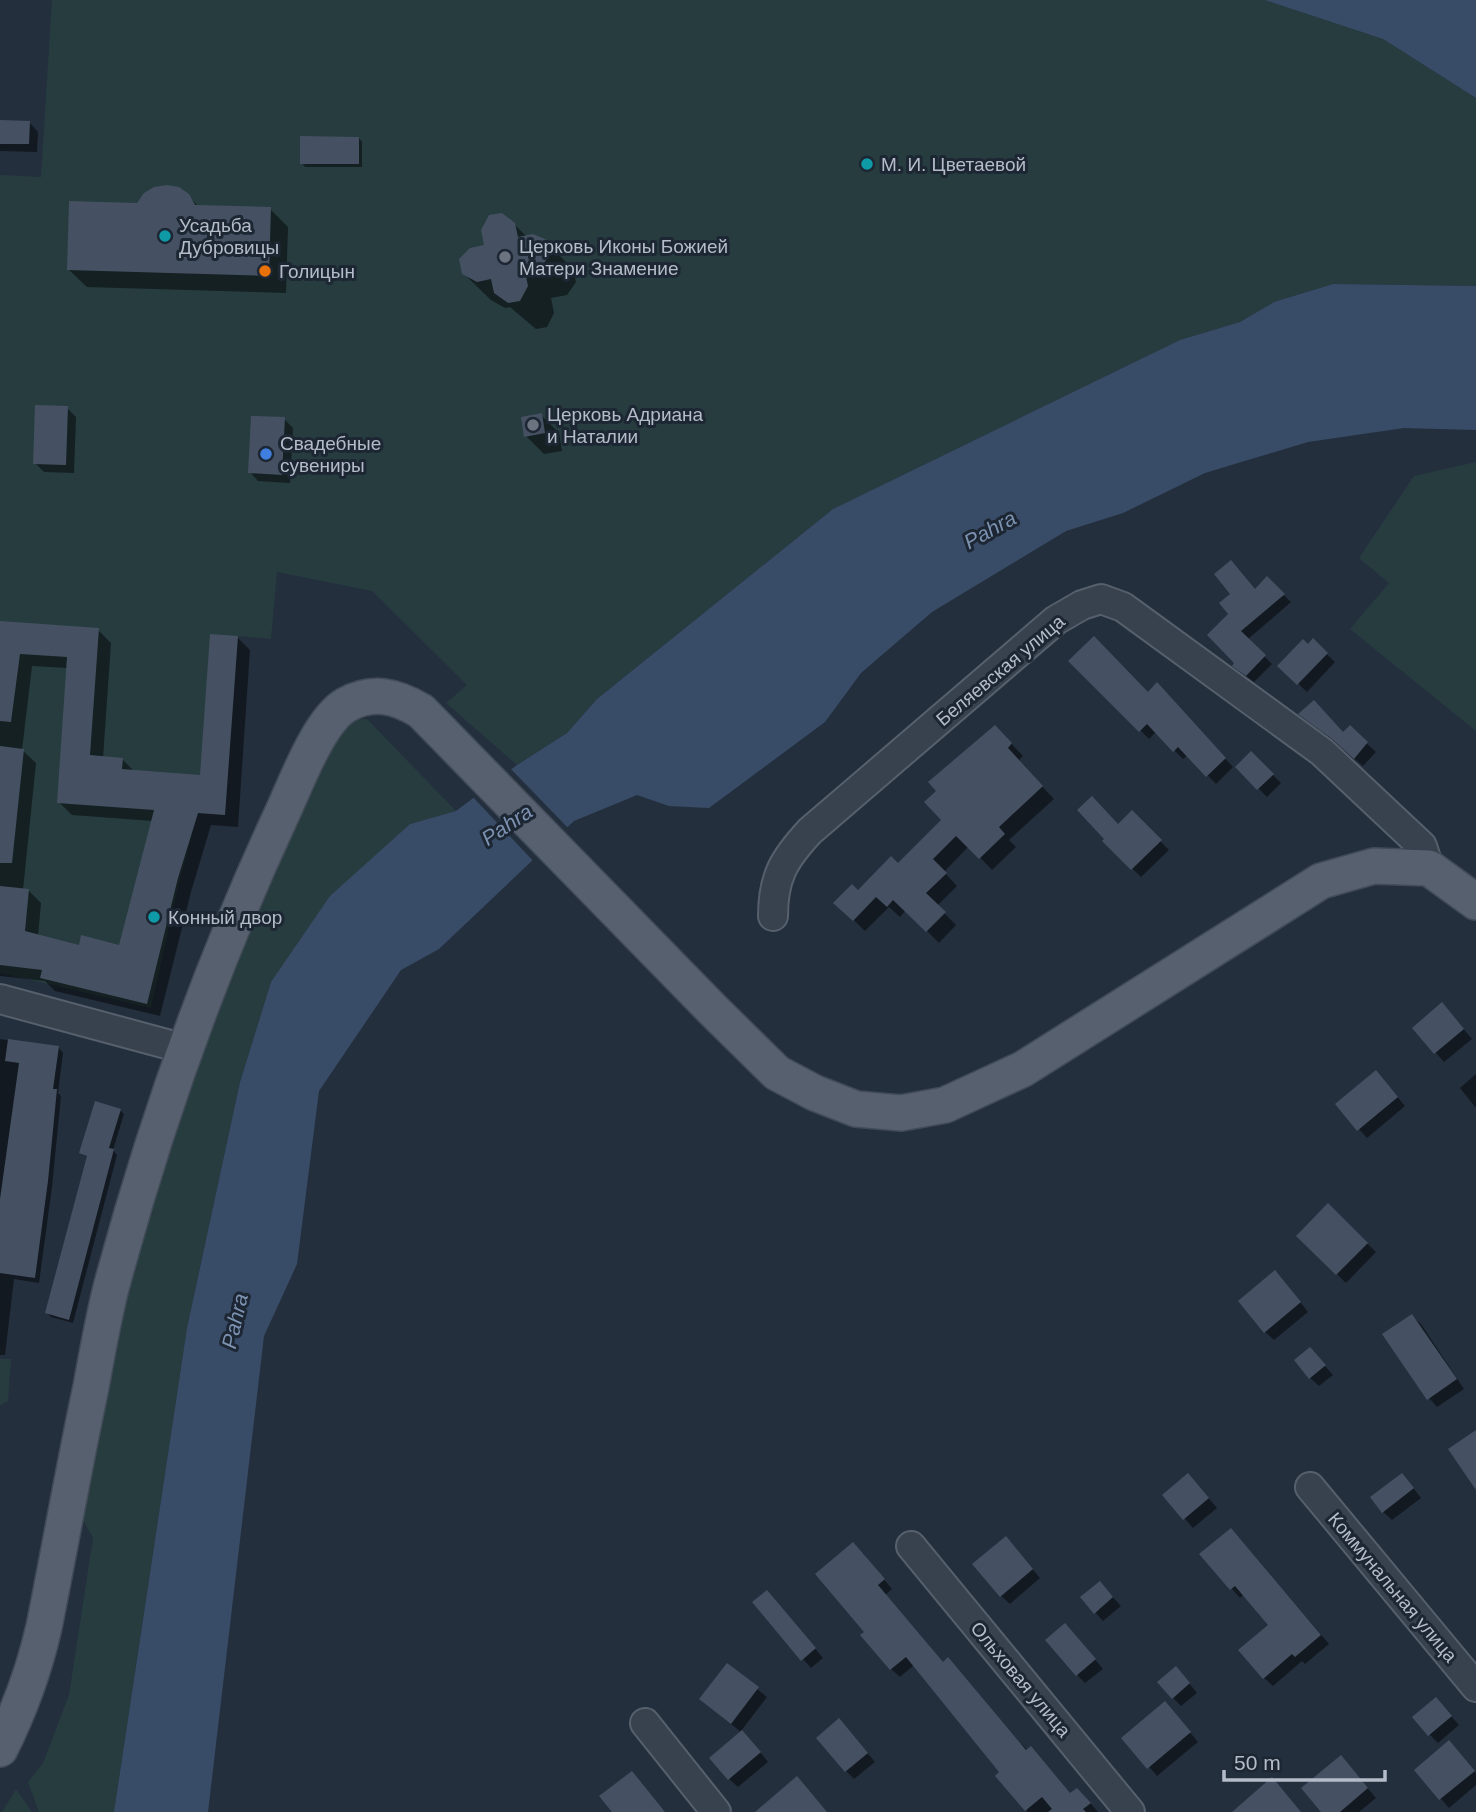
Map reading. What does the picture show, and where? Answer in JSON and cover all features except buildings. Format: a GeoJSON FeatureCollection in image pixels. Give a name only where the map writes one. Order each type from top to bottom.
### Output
{"type":"FeatureCollection","features":[{"type":"Feature","properties":{"kind":"main road"},"geometry":{"type":"LineString","coordinates":[[0,1749],[18,1713],[33,1673],[110,1290],[185,1049],[268,843],[314,744],[330,720],[345,706],[370,695],[395,697],[429,718],[712,1009],[778,1073],[815,1093],[856,1109],[901,1113],[945,1105],[1023,1069],[1321,881],[1374,866],[1429,868]]}},
{"type":"Feature","properties":{"kind":"main road","name":"Беляевская улица"},"geometry":{"type":"LineString","coordinates":[[1429,868],[1476,902]]}},
{"type":"Feature","properties":{"kind":"street","name":"Беляевская улица"},"geometry":{"type":"LineString","coordinates":[[773,916],[773,897],[783,863],[810,831],[1056,620],[1082,605],[1101,599],[1123,607],[1322,752],[1422,846],[1429,868]]}},
{"type":"Feature","properties":{"kind":"street"},"geometry":{"type":"LineString","coordinates":[[0,999],[185,1049]]}},
{"type":"Feature","properties":{"kind":"street","name":"Коммунальная улица"},"geometry":{"type":"LineString","coordinates":[[1310,1487],[1476,1687]]}},
{"type":"Feature","properties":{"kind":"street","name":"Ольховая улица"},"geometry":{"type":"LineString","coordinates":[[911,1546],[1130,1812]]}},
{"type":"Feature","properties":{"kind":"street"},"geometry":{"type":"LineString","coordinates":[[645,1723],[716,1812]]}},
{"type":"Feature","properties":{"kind":"green space","name":"Усадьба Дубровицы"},"geometry":{"type":"Polygon","coordinates":[[[52,0],[1265,0],[1383,39],[1476,98],[1476,286],[1333,284],[1274,302],[1240,322],[1180,340],[833,509],[597,699],[567,733],[517,765],[446,703],[467,685],[372,591],[277,572],[271,639],[238,636],[225,815],[198,813],[151,1008],[0,973],[0,175],[41,177],[52,0]]]}},
{"type":"Feature","properties":{"kind":"green space"},"geometry":{"type":"Polygon","coordinates":[[[1476,462],[1476,731],[1350,629],[1389,583],[1359,558],[1414,476],[1476,462]]]}},
{"type":"Feature","properties":{"kind":"green space"},"geometry":{"type":"Polygon","coordinates":[[[367,719],[456,811],[410,824],[271,982],[240,1082],[187,1328],[114,1812],[39,1812],[28,1782],[43,1763],[69,1695],[93,1538],[69,1494],[110,1290],[330,720],[367,719]]]}},
{"type":"Feature","properties":{"kind":"green space"},"geometry":{"type":"Polygon","coordinates":[[[0,1359],[11,1359],[8,1401],[0,1405],[0,1359]]]}},
{"type":"Feature","properties":{"kind":"green space"},"geometry":{"type":"Polygon","coordinates":[[[16,1789],[32,1812],[2,1812],[16,1789]]]}},
{"type":"Feature","properties":{"kind":"water"},"geometry":{"type":"Polygon","coordinates":[[[1265,0],[1476,0],[1476,98],[1383,39],[1265,0]]]}},
{"type":"Feature","properties":{"kind":"water","name":"Pahra"},"geometry":{"type":"Polygon","coordinates":[[[1333,284],[1476,286],[1476,430],[1404,428],[1308,442],[1205,473],[1123,513],[1066,531],[932,612],[861,673],[825,722],[709,808],[669,806],[637,795],[574,821],[439,949],[401,970],[319,1091],[297,1264],[264,1336],[208,1812],[114,1812],[187,1328],[240,1082],[271,982],[330,896],[410,824],[456,811],[517,765],[567,733],[597,699],[833,509],[1180,340],[1240,322],[1274,302],[1333,284]]]}},
{"type":"Feature","properties":{"kind":"pier"},"geometry":{"type":"Polygon","coordinates":[[[509,767],[570,830],[536,864],[471,795],[509,767]]]}},
{"type":"Feature","properties":{"kind":"place","name":"М. И. Цветаевой"},"geometry":{"type":"Point","coordinates":[867,164]}},
{"type":"Feature","properties":{"kind":"place","name":"Усадьба Дубровицы"},"geometry":{"type":"Point","coordinates":[165,236]}},
{"type":"Feature","properties":{"kind":"place","name":"Церковь Иконы Божией Матери Знамение"},"geometry":{"type":"Point","coordinates":[505,257]}},
{"type":"Feature","properties":{"kind":"place","name":"Голицын"},"geometry":{"type":"Point","coordinates":[265,271]}},
{"type":"Feature","properties":{"kind":"place","name":"Церковь Адриана и Наталии"},"geometry":{"type":"Point","coordinates":[533,425]}},
{"type":"Feature","properties":{"kind":"place","name":"Свадебные сувениры"},"geometry":{"type":"Point","coordinates":[266,454]}},
{"type":"Feature","properties":{"kind":"place","name":"Конный двор"},"geometry":{"type":"Point","coordinates":[154,917]}}]}
